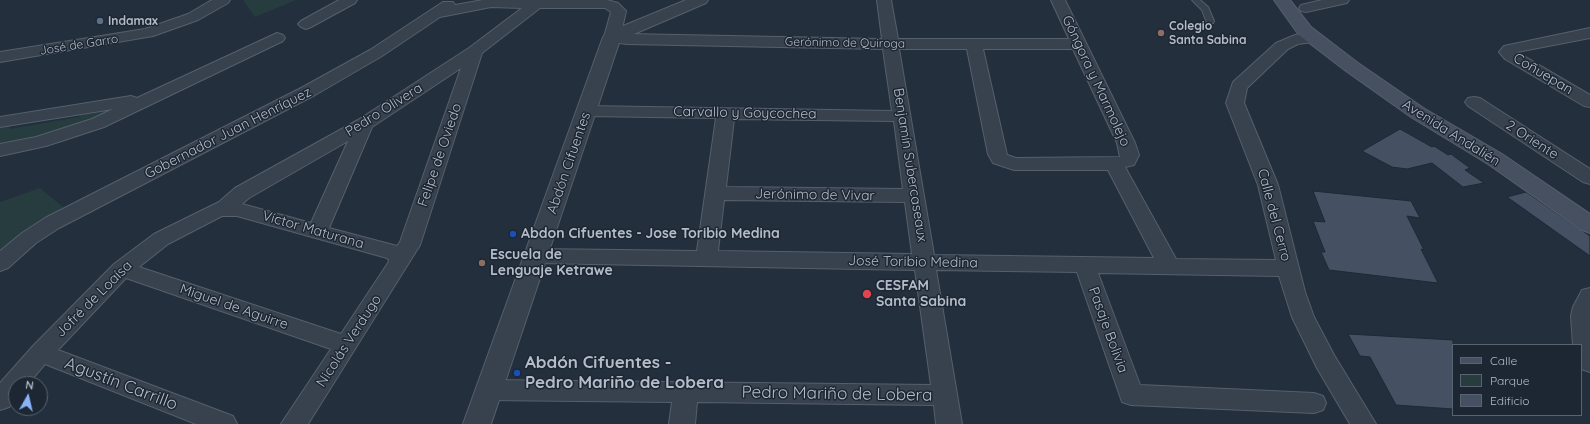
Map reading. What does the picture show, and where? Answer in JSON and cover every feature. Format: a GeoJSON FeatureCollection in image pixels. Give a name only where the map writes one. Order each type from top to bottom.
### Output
{"type":"FeatureCollection","features":[{"type":"Feature","properties":{"kind":"main road","name":"Avenida Andalién"},"geometry":{"type":"LineString","coordinates":[[1282,0],[1302,28],[1397,99],[1495,159],[1590,225]]}},
{"type":"Feature","properties":{"kind":"main road"},"geometry":{"type":"LineString","coordinates":[[1304,4],[1318,28],[1318,32],[1314,38]]}},
{"type":"Feature","properties":{"kind":"street","name":"José de Garro"},"geometry":{"type":"LineString","coordinates":[[0,57],[148,33],[193,17],[223,0]]}},
{"type":"Feature","properties":{"kind":"street"},"geometry":{"type":"LineString","coordinates":[[306,24],[350,0]]}},
{"type":"Feature","properties":{"kind":"street","name":"Gobernador Juan Henríquez"},"geometry":{"type":"LineString","coordinates":[[1,262],[29,238],[52,223],[309,91],[376,53],[456,0]]}},
{"type":"Feature","properties":{"kind":"street"},"geometry":{"type":"LineString","coordinates":[[612,37],[700,0]]}},
{"type":"Feature","properties":{"kind":"street","name":"Benjamín Subercaseaux"},"geometry":{"type":"LineString","coordinates":[[884,0],[949,424]]}},
{"type":"Feature","properties":{"kind":"street","name":"Góngora y Marmolejo"},"geometry":{"type":"LineString","coordinates":[[1058,0],[1126,144],[1130,155],[1120,162]]}},
{"type":"Feature","properties":{"kind":"street"},"geometry":{"type":"LineString","coordinates":[[1304,4],[1342,0]]}},
{"type":"Feature","properties":{"kind":"street","name":"Abdón Cifuentes"},"geometry":{"type":"LineString","coordinates":[[437,13],[490,1],[605,4],[616,7],[619,12],[587,111],[477,424]]}},
{"type":"Feature","properties":{"kind":"street","name":"Pedro Olivera"},"geometry":{"type":"LineString","coordinates":[[226,208],[235,198],[250,188],[364,124],[475,51],[537,3]]}},
{"type":"Feature","properties":{"kind":"street","name":"Coñuepan"},"geometry":{"type":"LineString","coordinates":[[1590,33],[1510,49],[1507,52],[1511,56],[1590,102]]}},
{"type":"Feature","properties":{"kind":"street","name":"Gerónimo de Quiroga"},"geometry":{"type":"LineString","coordinates":[[612,37],[641,40],[891,44],[1079,44]]}},
{"type":"Feature","properties":{"kind":"street"},"geometry":{"type":"LineString","coordinates":[[0,150],[58,137],[98,123],[277,38]]}},
{"type":"Feature","properties":{"kind":"street","name":"Calle del Cerro"},"geometry":{"type":"LineString","coordinates":[[1314,38],[1295,40],[1282,46],[1242,82],[1235,96],[1237,109],[1268,185],[1294,292],[1313,338],[1363,424]]}},
{"type":"Feature","properties":{"kind":"street"},"geometry":{"type":"LineString","coordinates":[[974,44],[997,154],[1003,161],[1014,164],[1120,162],[1169,266]]}},
{"type":"Feature","properties":{"kind":"street","name":"Felipe de Oviedo"},"geometry":{"type":"LineString","coordinates":[[400,257],[410,245],[475,51]]}},
{"type":"Feature","properties":{"kind":"street"},"geometry":{"type":"LineString","coordinates":[[0,122],[154,97]]}},
{"type":"Feature","properties":{"kind":"street","name":"2 Oriente"},"geometry":{"type":"LineString","coordinates":[[1474,102],[1590,178]]}},
{"type":"Feature","properties":{"kind":"street","name":"Carvallo y Goycochea"},"geometry":{"type":"LineString","coordinates":[[587,111],[902,116]]}},
{"type":"Feature","properties":{"kind":"street"},"geometry":{"type":"LineString","coordinates":[[706,259],[726,113]]}},
{"type":"Feature","properties":{"kind":"street"},"geometry":{"type":"LineString","coordinates":[[317,232],[364,124]]}},
{"type":"Feature","properties":{"kind":"street","name":"Jerónimo de Vivar"},"geometry":{"type":"LineString","coordinates":[[715,193],[914,196]]}},
{"type":"Feature","properties":{"kind":"street","name":"Víctor Maturana"},"geometry":{"type":"LineString","coordinates":[[226,208],[237,209],[394,253],[400,257]]}},
{"type":"Feature","properties":{"kind":"street","name":"Jofré de Loaísa"},"geometry":{"type":"LineString","coordinates":[[0,400],[41,353],[122,269],[161,239],[213,212],[226,208]]}},
{"type":"Feature","properties":{"kind":"street","name":"José Toribio Medina"},"geometry":{"type":"LineString","coordinates":[[537,256],[1288,268]]}},
{"type":"Feature","properties":{"kind":"street","name":"Nicolás Verdugo"},"geometry":{"type":"LineString","coordinates":[[294,424],[399,264],[400,257]]}},
{"type":"Feature","properties":{"kind":"street","name":"Pasaje Bolivia"},"geometry":{"type":"LineString","coordinates":[[1085,265],[1131,395],[1314,403]]}},
{"type":"Feature","properties":{"kind":"street","name":"Miguel de Aguirre"},"geometry":{"type":"LineString","coordinates":[[122,269],[346,345]]}},
{"type":"Feature","properties":{"kind":"street"},"geometry":{"type":"LineString","coordinates":[[1590,296],[1584,307],[1582,316],[1583,341],[1590,363]]}},
{"type":"Feature","properties":{"kind":"street","name":"Agustín Carrillo"},"geometry":{"type":"LineString","coordinates":[[41,353],[224,424]]}},
{"type":"Feature","properties":{"kind":"street","name":"Pedro Mariño de Lobera"},"geometry":{"type":"LineString","coordinates":[[489,390],[945,396]]}},
{"type":"Feature","properties":{"kind":"street"},"geometry":{"type":"LineString","coordinates":[[682,424],[686,393]]}},
{"type":"Feature","properties":{"kind":"lane"},"geometry":{"type":"LineString","coordinates":[[1209,0],[1199,2],[1210,21]]}},
{"type":"Feature","properties":{"kind":"green space"},"geometry":{"type":"Polygon","coordinates":[[[243,0],[296,0],[255,17],[243,0]]]}},
{"type":"Feature","properties":{"kind":"green space"},"geometry":{"type":"Polygon","coordinates":[[[123,103],[103,116],[36,138],[0,144],[0,124],[11,122],[9,129],[79,117],[82,110],[123,103]]]}},
{"type":"Feature","properties":{"kind":"green space"},"geometry":{"type":"Polygon","coordinates":[[[40,188],[63,207],[7,246],[0,249],[0,202],[40,188]]]}},
{"type":"Feature","properties":{"kind":"building"},"geometry":{"type":"Polygon","coordinates":[[[1400,129],[1432,147],[1434,146],[1448,155],[1451,154],[1470,168],[1465,170],[1484,183],[1463,187],[1432,163],[1407,169],[1392,167],[1362,151],[1400,129]]]}},
{"type":"Feature","properties":{"kind":"building"},"geometry":{"type":"Polygon","coordinates":[[[1313,191],[1411,201],[1420,218],[1407,216],[1438,283],[1329,270],[1321,252],[1325,252],[1313,221],[1325,222],[1313,191]]]}},
{"type":"Feature","properties":{"kind":"building"},"geometry":{"type":"Polygon","coordinates":[[[1526,192],[1590,236],[1590,256],[1507,197],[1526,192]]]}},
{"type":"Feature","properties":{"kind":"building"},"geometry":{"type":"Polygon","coordinates":[[[1348,334],[1453,340],[1452,409],[1396,405],[1370,357],[1360,356],[1348,334]]]}},
{"type":"Feature","properties":{"kind":"place","name":"Indamax"},"geometry":{"type":"Point","coordinates":[100,21]}},
{"type":"Feature","properties":{"kind":"place","name":"Colegio Santa Sabina"},"geometry":{"type":"Point","coordinates":[1161,33]}},
{"type":"Feature","properties":{"kind":"place","name":"Abdon Cifuentes - Jose Toribio Medina"},"geometry":{"type":"Point","coordinates":[513,234]}},
{"type":"Feature","properties":{"kind":"place","name":"Escuela de Lenguaje Ketrawe"},"geometry":{"type":"Point","coordinates":[482,263]}},
{"type":"Feature","properties":{"kind":"place","name":"CESFAM Santa Sabina"},"geometry":{"type":"Point","coordinates":[867,294]}},
{"type":"Feature","properties":{"kind":"place","name":"Abdón Cifuentes - Pedro Mariño de Lobera"},"geometry":{"type":"Point","coordinates":[517,373]}}]}
